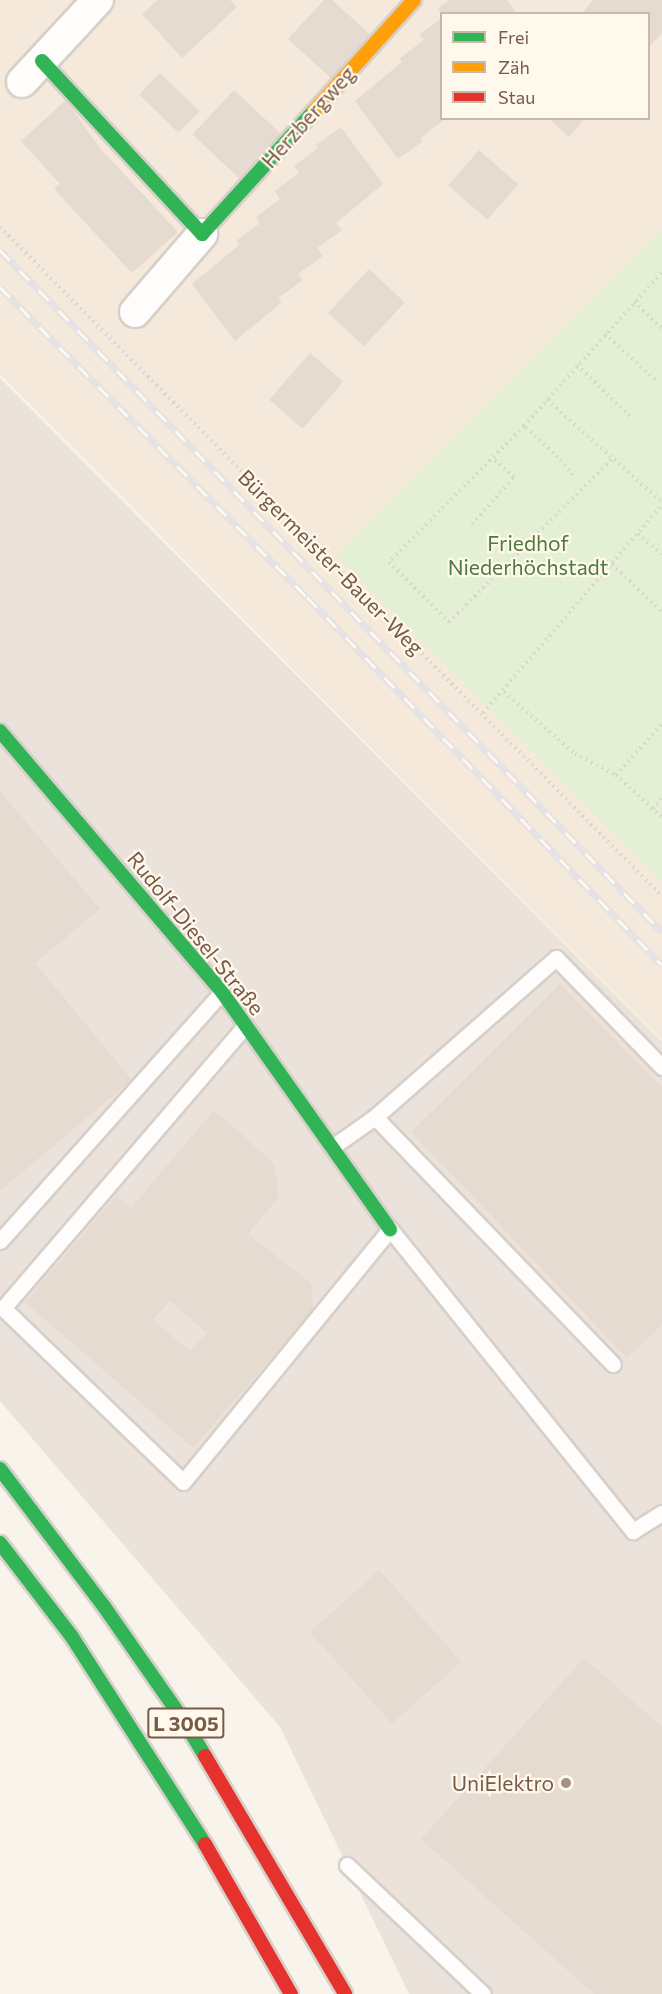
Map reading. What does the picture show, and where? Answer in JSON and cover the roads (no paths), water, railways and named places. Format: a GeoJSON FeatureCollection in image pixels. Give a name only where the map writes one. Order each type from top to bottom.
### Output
{"type":"FeatureCollection","features":[{"type":"Feature","properties":{"kind":"main road","name":"Herzbergweg"},"geometry":{"type":"LineString","coordinates":[[202,234],[414,0]]}},
{"type":"Feature","properties":{"kind":"main road"},"geometry":{"type":"LineString","coordinates":[[32,71],[202,234]]}},
{"type":"Feature","properties":{"kind":"main road","name":"Rudolf-Diesel-Straße"},"geometry":{"type":"LineString","coordinates":[[0,731],[222,992],[390,1228]]}},
{"type":"Feature","properties":{"kind":"main road","name":"L 3005"},"geometry":{"type":"LineString","coordinates":[[0,1469],[103,1605],[184,1721],[345,1994]]}},
{"type":"Feature","properties":{"kind":"main road","name":"L 3005"},"geometry":{"type":"LineString","coordinates":[[0,1543],[72,1637],[226,1877],[291,1994]]}},
{"type":"Feature","properties":{"kind":"street"},"geometry":{"type":"LineString","coordinates":[[32,71],[98,0]]}},
{"type":"Feature","properties":{"kind":"street","name":"Herzbergweg"},"geometry":{"type":"LineString","coordinates":[[135,312],[202,234]]}},
{"type":"Feature","properties":{"kind":"lane"},"geometry":{"type":"LineString","coordinates":[[332,1147],[375,1117],[556,958],[662,1067]]}},
{"type":"Feature","properties":{"kind":"lane"},"geometry":{"type":"LineString","coordinates":[[0,1241],[222,992]]}},
{"type":"Feature","properties":{"kind":"lane"},"geometry":{"type":"LineString","coordinates":[[245,1026],[3,1308],[183,1482],[390,1228],[633,1531],[662,1513]]}},
{"type":"Feature","properties":{"kind":"lane"},"geometry":{"type":"LineString","coordinates":[[375,1117],[613,1364]]}},
{"type":"Feature","properties":{"kind":"lane"},"geometry":{"type":"LineString","coordinates":[[347,1865],[483,1994]]}},
{"type":"Feature","properties":{"kind":"railway"},"geometry":{"type":"LineString","coordinates":[[0,250],[662,932]]}},
{"type":"Feature","properties":{"kind":"railway"},"geometry":{"type":"LineString","coordinates":[[0,287],[307,597],[662,965]]}},
{"type":"Feature","properties":{"kind":"place","name":"UniElektro"},"geometry":{"type":"Point","coordinates":[566,1783]}},
{"type":"Feature","properties":{"kind":"park label","name":"Friedhof Niederhöchstadt"},"geometry":{"type":"Point","coordinates":[528,555]}}]}
